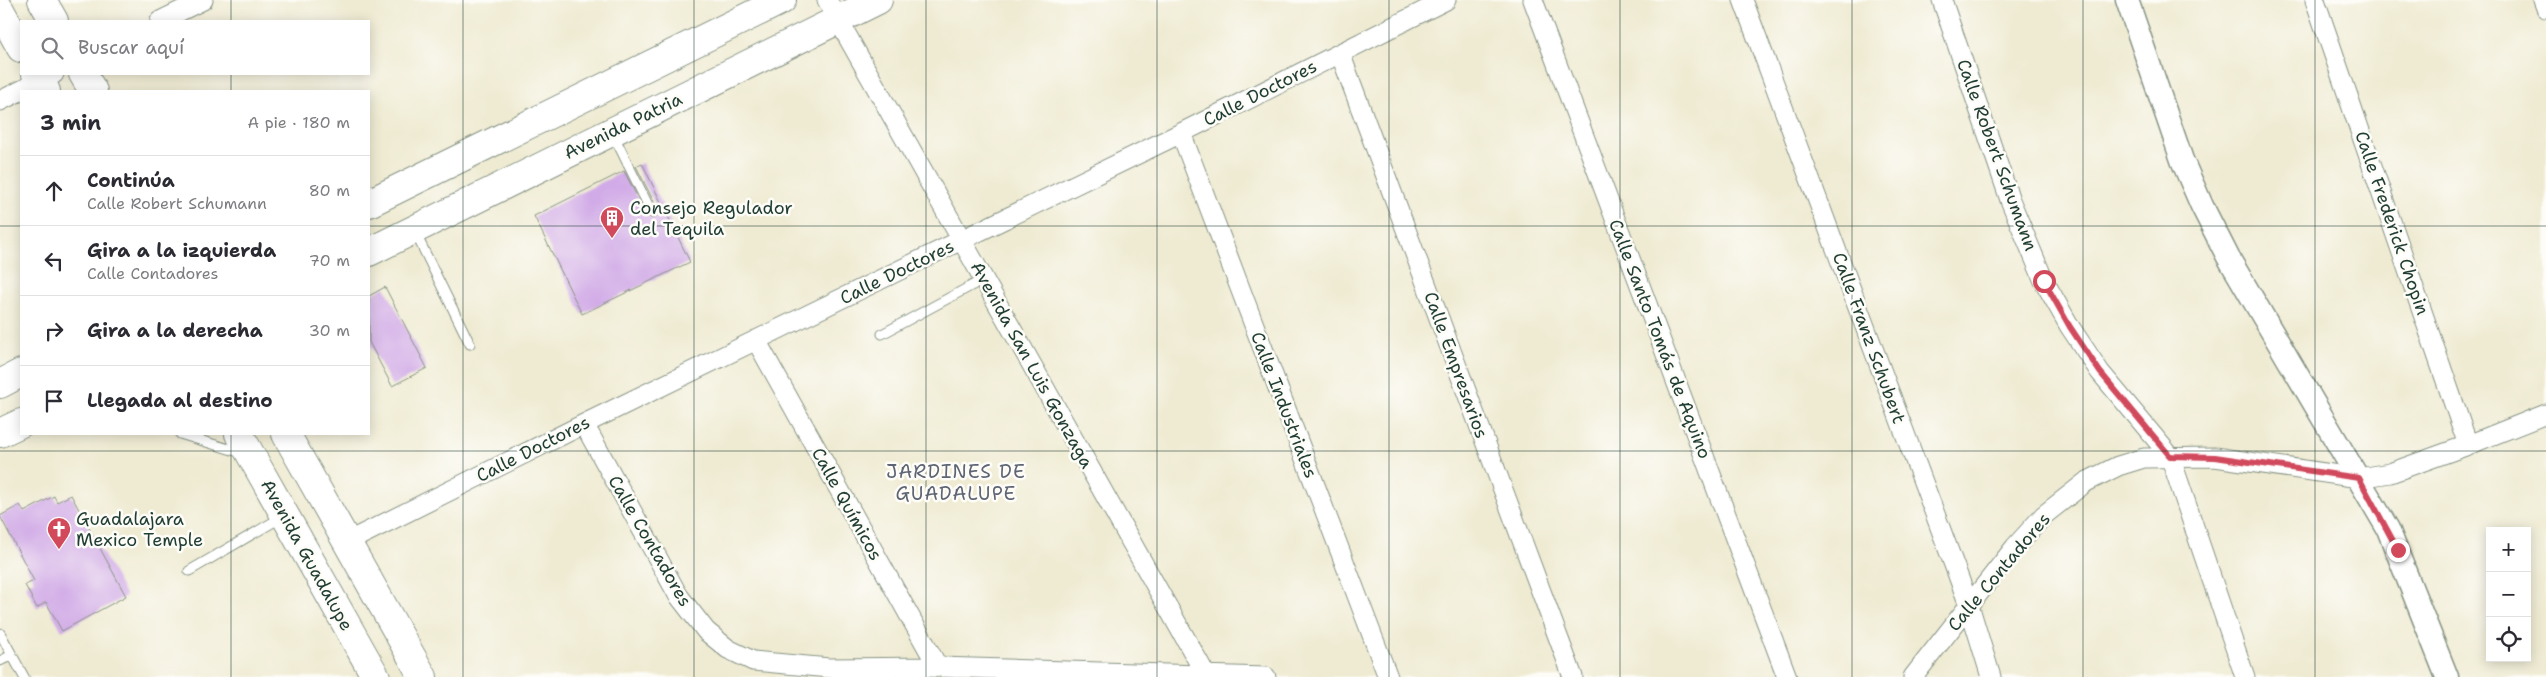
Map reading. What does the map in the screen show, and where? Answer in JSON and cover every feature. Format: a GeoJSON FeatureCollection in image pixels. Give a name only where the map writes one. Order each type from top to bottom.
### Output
{"type":"FeatureCollection","features":[{"type":"Feature","properties":{"kind":"main road"},"geometry":{"type":"LineString","coordinates":[[42,0],[53,20]]}},
{"type":"Feature","properties":{"kind":"main road"},"geometry":{"type":"LineString","coordinates":[[370,203],[782,0]]}},
{"type":"Feature","properties":{"kind":"main road","name":"Avenida Patria"},"geometry":{"type":"LineString","coordinates":[[370,251],[612,131],[833,10],[878,0]]}},
{"type":"Feature","properties":{"kind":"main road"},"geometry":{"type":"LineString","coordinates":[[0,10],[20,46]]}},
{"type":"Feature","properties":{"kind":"main road"},"geometry":{"type":"LineString","coordinates":[[84,75],[92,90]]}},
{"type":"Feature","properties":{"kind":"main road"},"geometry":{"type":"LineString","coordinates":[[0,384],[20,374]]}},
{"type":"Feature","properties":{"kind":"main road"},"geometry":{"type":"LineString","coordinates":[[0,433],[20,423]]}},
{"type":"Feature","properties":{"kind":"main road"},"geometry":{"type":"LineString","coordinates":[[287,435],[422,677]]}},
{"type":"Feature","properties":{"kind":"main road","name":"Avenida Guadalupe"},"geometry":{"type":"LineString","coordinates":[[245,445],[376,677]]}},
{"type":"Feature","properties":{"kind":"street"},"geometry":{"type":"LineString","coordinates":[[162,20],[203,0]]}},
{"type":"Feature","properties":{"kind":"street","name":"Calle Doctores"},"geometry":{"type":"LineString","coordinates":[[347,542],[584,424],[1181,133],[1446,0]]}},
{"type":"Feature","properties":{"kind":"street","name":"Calle Santo Tomás de Aquino"},"geometry":{"type":"LineString","coordinates":[[1533,0],[1787,677]]}},
{"type":"Feature","properties":{"kind":"street","name":"Calle Franz Schubert"},"geometry":{"type":"LineString","coordinates":[[1743,0],[1969,604],[1991,677]]}},
{"type":"Feature","properties":{"kind":"street","name":"Calle Robert Schumann"},"geometry":{"type":"LineString","coordinates":[[1942,0],[2010,200],[2044,281],[2070,327],[2100,372],[2170,456],[2245,677]]}},
{"type":"Feature","properties":{"kind":"street"},"geometry":{"type":"LineString","coordinates":[[2127,0],[2182,160],[2202,206],[2228,257],[2359,478],[2398,550],[2447,677]]}},
{"type":"Feature","properties":{"kind":"street","name":"Calle Frederick Chopin"},"geometry":{"type":"LineString","coordinates":[[2315,0],[2468,445]]}},
{"type":"Feature","properties":{"kind":"street"},"geometry":{"type":"LineString","coordinates":[[2543,0],[2546,8]]}},
{"type":"Feature","properties":{"kind":"street","name":"Avenida San Luis Gonzaga"},"geometry":{"type":"LineString","coordinates":[[833,10],[1207,676]]}},
{"type":"Feature","properties":{"kind":"street","name":"Calle Empresarios"},"geometry":{"type":"LineString","coordinates":[[1340,53],[1573,677]]}},
{"type":"Feature","properties":{"kind":"street"},"geometry":{"type":"LineString","coordinates":[[23,90],[44,80]]}},
{"type":"Feature","properties":{"kind":"street"},"geometry":{"type":"LineString","coordinates":[[0,101],[20,91]]}},
{"type":"Feature","properties":{"kind":"street","name":"Calle Industriales"},"geometry":{"type":"LineString","coordinates":[[1181,133],[1388,677]]}},
{"type":"Feature","properties":{"kind":"street","name":"Calle Químicos"},"geometry":{"type":"LineString","coordinates":[[756,340],[938,667]]}},
{"type":"Feature","properties":{"kind":"street","name":"Calle Contadores"},"geometry":{"type":"LineString","coordinates":[[1914,677],[2015,546],[2062,498],[2086,482],[2118,466],[2144,458],[2170,456],[2215,457],[2359,478],[2390,473],[2546,414]]}},
{"type":"Feature","properties":{"kind":"street","name":"Calle Contadores"},"geometry":{"type":"LineString","coordinates":[[584,424],[678,595],[706,631],[728,649],[753,661],[829,668],[938,667],[1266,677]]}},
{"type":"Feature","properties":{"kind":"lane"},"geometry":{"type":"LineString","coordinates":[[612,131],[652,213]]}},
{"type":"Feature","properties":{"kind":"lane"},"geometry":{"type":"LineString","coordinates":[[414,229],[470,344]]}},
{"type":"Feature","properties":{"kind":"lane"},"geometry":{"type":"LineString","coordinates":[[882,334],[984,279]]}},
{"type":"Feature","properties":{"kind":"lane"},"geometry":{"type":"LineString","coordinates":[[186,435],[245,445]]}},
{"type":"Feature","properties":{"kind":"lane"},"geometry":{"type":"LineString","coordinates":[[189,572],[285,516]]}},
{"type":"Feature","properties":{"kind":"lane"},"geometry":{"type":"LineString","coordinates":[[0,633],[24,677]]}},
{"type":"Feature","properties":{"kind":"lane"},"geometry":{"type":"LineString","coordinates":[[0,661],[12,654]]}},
{"type":"Feature","properties":{"kind":"building","name":"Consejo Regulador del Tequila"},"geometry":{"type":"Polygon","coordinates":[[[642,163],[690,262],[582,314],[534,216],[624,171],[647,216],[655,218],[658,210],[636,166],[642,163]]]}},
{"type":"Feature","properties":{"kind":"building"},"geometry":{"type":"Polygon","coordinates":[[[385,287],[427,368],[392,386],[370,344],[370,295],[385,287]]]}},
{"type":"Feature","properties":{"kind":"building","name":"Guadalajara Mexico Temple"},"geometry":{"type":"Polygon","coordinates":[[[71,495],[126,596],[62,631],[46,602],[37,608],[25,585],[34,581],[0,516],[20,505],[24,512],[54,496],[57,502],[71,495]]]}},
{"type":"Feature","properties":{"kind":"place","name":"Consejo Regulador del Tequila"},"geometry":{"type":"Point","coordinates":[612,239]}},
{"type":"Feature","properties":{"kind":"place","name":"Guadalajara Mexico Temple"},"geometry":{"type":"Point","coordinates":[59,550]}},
{"type":"Feature","properties":{"kind":"district","name":"JARDINES DE GUADALUPE"},"geometry":{"type":"Point","coordinates":[956,482]}},
{"type":"Feature","properties":{"kind":"route"},"geometry":{"type":"LineString","coordinates":[[2044,281],[2070,327],[2100,372],[2170,456],[2215,457],[2359,478],[2398,550]]}}]}
